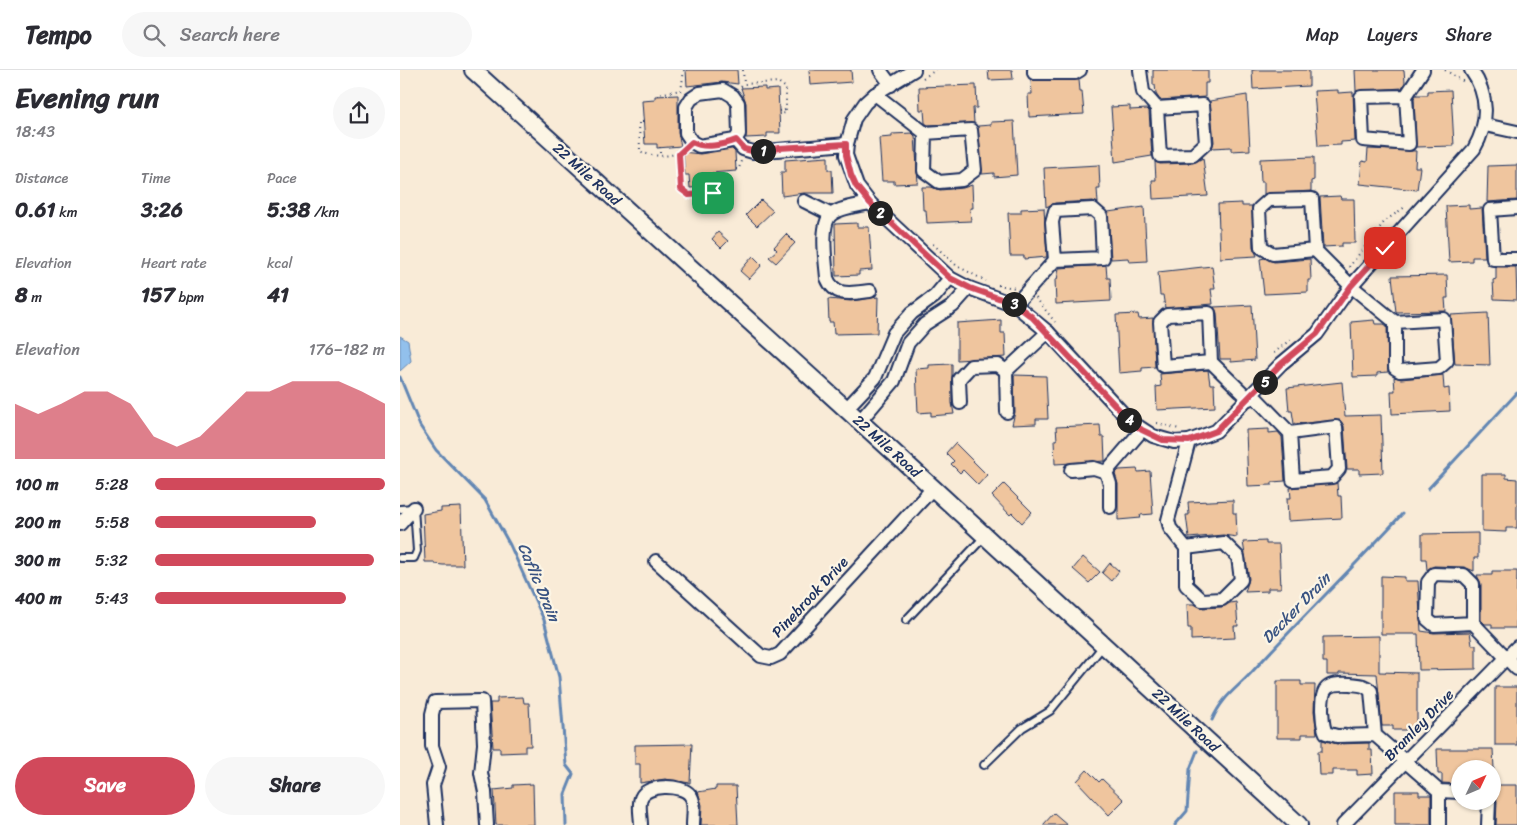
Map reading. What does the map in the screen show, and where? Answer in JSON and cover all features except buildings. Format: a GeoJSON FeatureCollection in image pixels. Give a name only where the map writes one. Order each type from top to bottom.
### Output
{"type":"FeatureCollection","features":[{"type":"Feature","properties":{"kind":"street","name":"22 Mile Road"},"geometry":{"type":"LineString","coordinates":[[473,70],[933,488],[1299,825]]}},
{"type":"Feature","properties":{"kind":"street"},"geometry":{"type":"LineString","coordinates":[[880,70],[891,85]]}},
{"type":"Feature","properties":{"kind":"street"},"geometry":{"type":"LineString","coordinates":[[1034,70],[1034,73],[1075,73],[1080,70]]}},
{"type":"Feature","properties":{"kind":"street"},"geometry":{"type":"LineString","coordinates":[[1140,70],[1143,92],[1158,108],[1160,156],[1193,155],[1206,143],[1203,105],[1158,108]]}},
{"type":"Feature","properties":{"kind":"street"},"geometry":{"type":"LineString","coordinates":[[1406,96],[1361,97],[1363,140],[1409,144],[1406,96],[1423,70]]}},
{"type":"Feature","properties":{"kind":"street"},"geometry":{"type":"LineString","coordinates":[[917,75],[891,85],[876,94],[865,103],[854,119],[846,144],[846,155],[856,186],[870,203],[950,278],[970,288],[1015,304],[1053,330],[1130,421],[1142,430],[1163,440],[1189,441],[1216,431],[1281,364],[1317,334],[1346,282],[1474,149],[1485,125],[1483,95],[1471,70]]}},
{"type":"Feature","properties":{"kind":"street"},"geometry":{"type":"LineString","coordinates":[[723,90],[733,96],[738,103],[739,134],[736,140],[728,143],[700,146],[692,142],[686,132],[686,95],[723,90]]}},
{"type":"Feature","properties":{"kind":"street"},"geometry":{"type":"LineString","coordinates":[[876,94],[924,133],[971,130],[975,170],[962,180],[939,182],[924,171],[924,133]]}},
{"type":"Feature","properties":{"kind":"street"},"geometry":{"type":"LineString","coordinates":[[1485,125],[1517,132]]}},
{"type":"Feature","properties":{"kind":"street"},"geometry":{"type":"LineString","coordinates":[[736,140],[744,149],[756,152],[779,148],[846,144]]}},
{"type":"Feature","properties":{"kind":"street"},"geometry":{"type":"LineString","coordinates":[[1315,250],[1273,254],[1261,247],[1259,209],[1269,200],[1312,199],[1315,250],[1346,282],[1395,322],[1444,319],[1447,361],[1440,368],[1400,371],[1396,368],[1395,322]]}},
{"type":"Feature","properties":{"kind":"street"},"geometry":{"type":"LineString","coordinates":[[804,201],[830,214],[870,203]]}},
{"type":"Feature","properties":{"kind":"street"},"geometry":{"type":"LineString","coordinates":[[1517,208],[1490,210],[1493,259],[1517,259]]}},
{"type":"Feature","properties":{"kind":"street"},"geometry":{"type":"LineString","coordinates":[[1015,304],[1055,260],[1052,222],[1055,211],[1094,209],[1101,216],[1103,258],[1055,260]]}},
{"type":"Feature","properties":{"kind":"street"},"geometry":{"type":"LineString","coordinates":[[830,214],[824,228],[826,272],[830,286],[841,293],[870,291]]}},
{"type":"Feature","properties":{"kind":"street"},"geometry":{"type":"LineString","coordinates":[[846,409],[875,378],[894,333],[912,313],[935,296],[950,278]]}},
{"type":"Feature","properties":{"kind":"street"},"geometry":{"type":"LineString","coordinates":[[860,422],[894,382],[908,343],[925,324],[953,306],[970,288]]}},
{"type":"Feature","properties":{"kind":"street"},"geometry":{"type":"LineString","coordinates":[[1211,362],[1209,313],[1168,315],[1160,322],[1163,366],[1211,362],[1290,432],[1293,480],[1332,477],[1339,468],[1336,427],[1290,432]]}},
{"type":"Feature","properties":{"kind":"street"},"geometry":{"type":"LineString","coordinates":[[1006,371],[1053,330]]}},
{"type":"Feature","properties":{"kind":"street"},"geometry":{"type":"LineString","coordinates":[[894,333],[908,343]]}},
{"type":"Feature","properties":{"kind":"street"},"geometry":{"type":"LineString","coordinates":[[960,403],[959,379],[971,366],[998,365],[1006,371]]}},
{"type":"Feature","properties":{"kind":"street"},"geometry":{"type":"LineString","coordinates":[[1006,371],[1007,412]]}},
{"type":"Feature","properties":{"kind":"street"},"geometry":{"type":"LineString","coordinates":[[1106,472],[1142,430]]}},
{"type":"Feature","properties":{"kind":"street"},"geometry":{"type":"LineString","coordinates":[[1186,548],[1224,543],[1238,557],[1241,580],[1222,599],[1202,600],[1186,585],[1186,548],[1170,528],[1168,520],[1189,441]]}},
{"type":"Feature","properties":{"kind":"street"},"geometry":{"type":"LineString","coordinates":[[1071,470],[1094,468],[1106,472]]}},
{"type":"Feature","properties":{"kind":"street"},"geometry":{"type":"LineString","coordinates":[[1106,472],[1110,484],[1110,507]]}},
{"type":"Feature","properties":{"kind":"street","name":"Pinebrook Drive"},"geometry":{"type":"LineString","coordinates":[[656,561],[761,656],[771,658],[780,654],[933,488]]}},
{"type":"Feature","properties":{"kind":"street"},"geometry":{"type":"LineString","coordinates":[[400,524],[414,508]]}},
{"type":"Feature","properties":{"kind":"street"},"geometry":{"type":"LineString","coordinates":[[1473,623],[1434,625],[1427,619],[1428,582],[1434,574],[1464,575],[1473,584],[1473,623],[1517,669]]}},
{"type":"Feature","properties":{"kind":"street","name":"Bramley Drive"},"geometry":{"type":"LineString","coordinates":[[1343,825],[1406,763],[1517,647]]}},
{"type":"Feature","properties":{"kind":"street"},"geometry":{"type":"LineString","coordinates":[[1375,735],[1336,736],[1326,733],[1322,726],[1322,694],[1328,687],[1337,684],[1365,685],[1371,691],[1375,735],[1439,791],[1451,792]]}},
{"type":"Feature","properties":{"kind":"street"},"geometry":{"type":"LineString","coordinates":[[437,825],[433,785],[439,767],[432,746],[432,714],[435,702],[482,700],[484,744],[481,773],[485,792],[487,825]]}},
{"type":"Feature","properties":{"kind":"street"},"geometry":{"type":"LineString","coordinates":[[641,825],[640,799],[644,793],[652,789],[681,788],[689,794],[693,802],[693,825]]}},
{"type":"Feature","properties":{"kind":"street"},"geometry":{"type":"LineString","coordinates":[[1439,791],[1439,825]]}},
{"type":"Feature","properties":{"kind":"street"},"geometry":{"type":"LineString","coordinates":[[1488,825],[1489,810]]}},
{"type":"Feature","properties":{"kind":"lane"},"geometry":{"type":"LineString","coordinates":[[400,508],[414,508],[416,555],[411,558],[400,558]]}},
{"type":"Feature","properties":{"kind":"lane"},"geometry":{"type":"LineString","coordinates":[[906,620],[985,536]]}},
{"type":"Feature","properties":{"kind":"lane"},"geometry":{"type":"LineString","coordinates":[[984,765],[1022,728],[1050,711],[1104,645]]}},
{"type":"Feature","properties":{"kind":"path"},"geometry":{"type":"LineString","coordinates":[[658,96],[658,94],[686,95],[684,70]]}},
{"type":"Feature","properties":{"kind":"path"},"geometry":{"type":"LineString","coordinates":[[743,70],[744,84]]}},
{"type":"Feature","properties":{"kind":"path"},"geometry":{"type":"LineString","coordinates":[[917,75],[936,70]]}},
{"type":"Feature","properties":{"kind":"path"},"geometry":{"type":"LineString","coordinates":[[1445,70],[1462,80],[1466,86]]}},
{"type":"Feature","properties":{"kind":"path"},"geometry":{"type":"LineString","coordinates":[[733,96],[744,84],[778,82],[786,88],[786,110],[779,112]]}},
{"type":"Feature","properties":{"kind":"path"},"geometry":{"type":"LineString","coordinates":[[643,124],[639,126],[640,151],[648,155],[679,154],[692,142]]}},
{"type":"Feature","properties":{"kind":"path"},"geometry":{"type":"LineString","coordinates":[[660,148],[660,155]]}},
{"type":"Feature","properties":{"kind":"path"},"geometry":{"type":"LineString","coordinates":[[679,154],[681,189],[689,195],[713,193],[718,189],[716,173]]}},
{"type":"Feature","properties":{"kind":"path"},"geometry":{"type":"LineString","coordinates":[[713,186],[713,193]]}},
{"type":"Feature","properties":{"kind":"path"},"geometry":{"type":"LineString","coordinates":[[1346,282],[1385,221],[1408,205]]}},
{"type":"Feature","properties":{"kind":"path"},"geometry":{"type":"LineString","coordinates":[[930,243],[957,266],[987,281]]}},
{"type":"Feature","properties":{"kind":"path"},"geometry":{"type":"LineString","coordinates":[[994,284],[1028,291],[1053,330]]}},
{"type":"Feature","properties":{"kind":"path"},"geometry":{"type":"LineString","coordinates":[[1269,359],[1296,335]]}},
{"type":"Feature","properties":{"kind":"path"},"geometry":{"type":"LineString","coordinates":[[1154,422],[1180,429]]}},
{"type":"Feature","properties":{"kind":"water"},"geometry":{"type":"Polygon","coordinates":[[[400,336],[408,341],[411,361],[400,371],[400,336]]]}},
{"type":"Feature","properties":{"kind":"waterway","name":"Caflic Drain"},"geometry":{"type":"LineString","coordinates":[[400,377],[420,426],[436,450],[485,500],[510,545],[544,620],[559,677],[566,765],[573,774],[565,794],[566,825]]}},
{"type":"Feature","properties":{"kind":"waterway","name":"Decker Drain"},"geometry":{"type":"LineString","coordinates":[[1428,489],[1517,393]]}},
{"type":"Feature","properties":{"kind":"waterway","name":"Decker Drain"},"geometry":{"type":"LineString","coordinates":[[1212,720],[1220,705],[1229,694],[1402,514]]}},
{"type":"Feature","properties":{"kind":"waterway","name":"Decker Drain"},"geometry":{"type":"LineString","coordinates":[[1175,825],[1187,811],[1190,769],[1197,751]]}},
{"type":"Feature","properties":{"kind":"route"},"geometry":{"type":"LineString","coordinates":[[713,193],[689,195],[681,189],[679,154],[692,142],[700,146],[728,143],[736,140],[744,149],[753,152],[779,148],[846,144],[848,166],[856,186],[870,203],[950,278],[970,288],[1015,304],[1048,332],[1130,421],[1153,436],[1174,442],[1204,437],[1225,424],[1281,364],[1317,334],[1351,286],[1385,248]]}}]}
